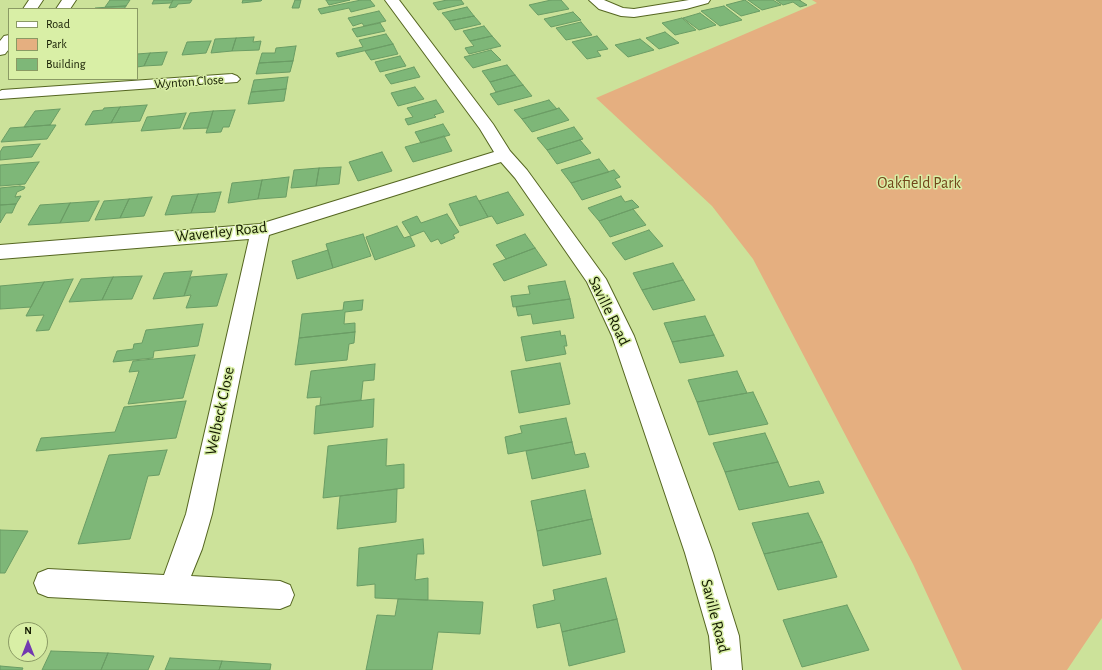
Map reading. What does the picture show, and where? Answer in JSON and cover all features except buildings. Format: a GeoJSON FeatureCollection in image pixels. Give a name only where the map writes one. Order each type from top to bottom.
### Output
{"type":"FeatureCollection","features":[{"type":"Feature","properties":{"kind":"street","name":"Saville Road"},"geometry":{"type":"LineString","coordinates":[[392,0],[487,128],[504,155],[521,174],[596,279],[623,336],[699,553],[724,636],[727,670]]}},
{"type":"Feature","properties":{"kind":"street"},"geometry":{"type":"LineString","coordinates":[[596,0],[604,6],[621,12],[634,13],[686,5],[702,0]]}},
{"type":"Feature","properties":{"kind":"street"},"geometry":{"type":"LineString","coordinates":[[0,51],[8,39]]}},
{"type":"Feature","properties":{"kind":"street","name":"Wynton Close"},"geometry":{"type":"LineString","coordinates":[[1,96],[232,79]]}},
{"type":"Feature","properties":{"kind":"street"},"geometry":{"type":"LineString","coordinates":[[1,96],[12,80]]}},
{"type":"Feature","properties":{"kind":"street","name":"Waverley Road"},"geometry":{"type":"LineString","coordinates":[[0,252],[260,231],[504,155]]}},
{"type":"Feature","properties":{"kind":"street","name":"Welbeck Close"},"geometry":{"type":"LineString","coordinates":[[172,589],[188,549],[199,514],[260,231]]}},
{"type":"Feature","properties":{"kind":"street"},"geometry":{"type":"LineString","coordinates":[[48,583],[280,595]]}},
{"type":"Feature","properties":{"kind":"green space","name":"Oakfield Park"},"geometry":{"type":"Polygon","coordinates":[[[812,0],[1102,0],[1102,618],[1067,670],[962,670],[913,564],[753,259],[712,206],[596,98],[817,3],[812,0]]]}}]}
